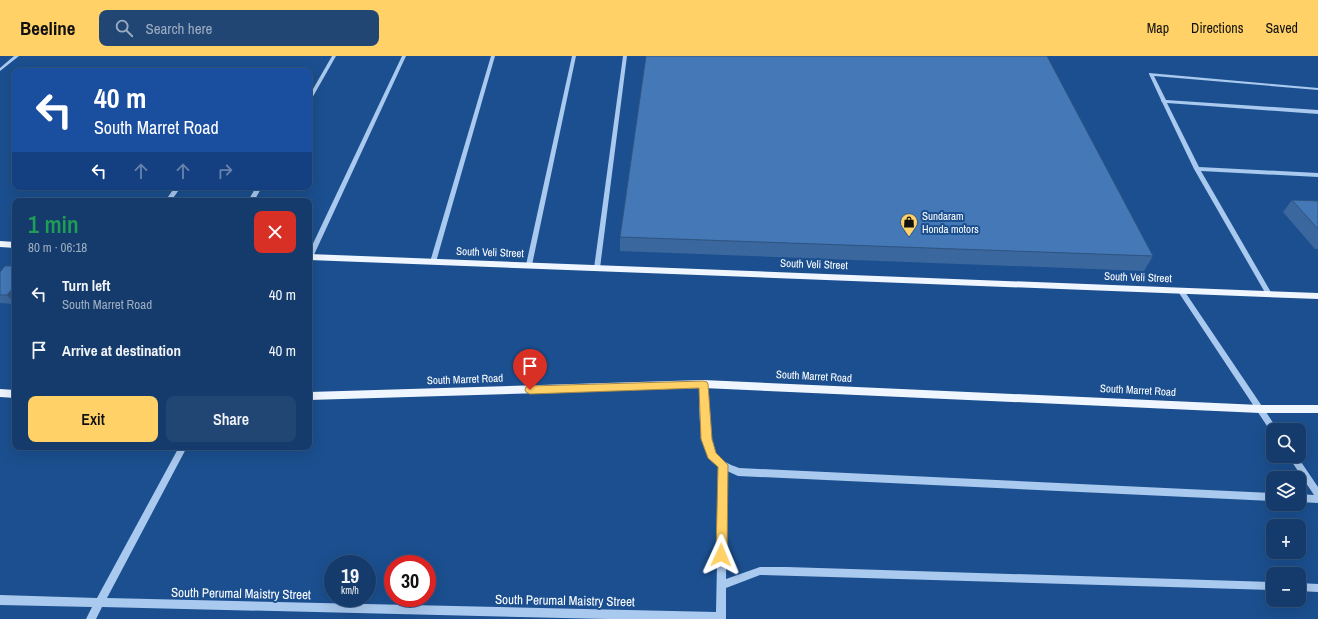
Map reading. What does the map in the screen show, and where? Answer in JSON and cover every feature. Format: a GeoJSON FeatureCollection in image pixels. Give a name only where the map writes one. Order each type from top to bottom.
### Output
{"type":"FeatureCollection","features":[{"type":"Feature","properties":{"kind":"main road"},"geometry":{"type":"LineString","coordinates":[[0,244],[12,245]]}},
{"type":"Feature","properties":{"kind":"main road","name":"South Veli Street"},"geometry":{"type":"LineString","coordinates":[[312,257],[1318,296]]}},
{"type":"Feature","properties":{"kind":"main road","name":"South Marret Road"},"geometry":{"type":"LineString","coordinates":[[312,396],[703,384],[1260,409],[1318,409]]}},
{"type":"Feature","properties":{"kind":"main road"},"geometry":{"type":"LineString","coordinates":[[0,393],[12,394]]}},
{"type":"Feature","properties":{"kind":"street"},"geometry":{"type":"LineString","coordinates":[[0,70],[17,56]]}},
{"type":"Feature","properties":{"kind":"street"},"geometry":{"type":"LineString","coordinates":[[312,95],[334,56]]}},
{"type":"Feature","properties":{"kind":"street"},"geometry":{"type":"LineString","coordinates":[[312,251],[404,56]]}},
{"type":"Feature","properties":{"kind":"street"},"geometry":{"type":"LineString","coordinates":[[433,262],[493,56]]}},
{"type":"Feature","properties":{"kind":"street"},"geometry":{"type":"LineString","coordinates":[[529,265],[574,56]]}},
{"type":"Feature","properties":{"kind":"street"},"geometry":{"type":"LineString","coordinates":[[597,268],[625,56]]}},
{"type":"Feature","properties":{"kind":"street"},"geometry":{"type":"LineString","coordinates":[[1269,294],[1197,169],[1151,74],[1318,89]]}},
{"type":"Feature","properties":{"kind":"street"},"geometry":{"type":"LineString","coordinates":[[1164,100],[1318,112]]}},
{"type":"Feature","properties":{"kind":"street"},"geometry":{"type":"LineString","coordinates":[[1197,169],[1318,175]]}},
{"type":"Feature","properties":{"kind":"street"},"geometry":{"type":"LineString","coordinates":[[1181,291],[1269,423]]}},
{"type":"Feature","properties":{"kind":"street"},"geometry":{"type":"LineString","coordinates":[[703,384],[706,439],[712,455],[723,465],[738,472],[753,474],[1266,497]]}},
{"type":"Feature","properties":{"kind":"street"},"geometry":{"type":"LineString","coordinates":[[91,619],[181,450]]}},
{"type":"Feature","properties":{"kind":"street"},"geometry":{"type":"LineString","coordinates":[[1297,463],[1318,494]]}},
{"type":"Feature","properties":{"kind":"street"},"geometry":{"type":"LineString","coordinates":[[721,618],[723,465]]}},
{"type":"Feature","properties":{"kind":"street"},"geometry":{"type":"LineString","coordinates":[[1306,498],[1318,499]]}},
{"type":"Feature","properties":{"kind":"street"},"geometry":{"type":"LineString","coordinates":[[721,585],[760,571],[787,571],[1266,586]]}},
{"type":"Feature","properties":{"kind":"street"},"geometry":{"type":"LineString","coordinates":[[1306,587],[1318,588]]}},
{"type":"Feature","properties":{"kind":"street","name":"South Perumal Maistry Street"},"geometry":{"type":"LineString","coordinates":[[0,600],[721,618]]}},
{"type":"Feature","properties":{"kind":"building"},"geometry":{"type":"Polygon","coordinates":[[[646,56],[1047,56],[1153,256],[620,237],[646,56]]]}},
{"type":"Feature","properties":{"kind":"building"},"geometry":{"type":"Polygon","coordinates":[[[1292,200],[1318,201],[1318,229],[1292,200]]]}},
{"type":"Feature","properties":{"kind":"building"},"geometry":{"type":"Polygon","coordinates":[[[5,266],[12,266],[12,289],[7,295],[0,295],[0,272],[5,266]]]}},
{"type":"Feature","properties":{"kind":"place","name":"Sundaram Honda motors"},"geometry":{"type":"Point","coordinates":[909,237]}},
{"type":"Feature","properties":{"kind":"route"},"geometry":{"type":"LineString","coordinates":[[530,390],[703,384],[706,439],[712,455],[723,465],[721,555]]}}]}
